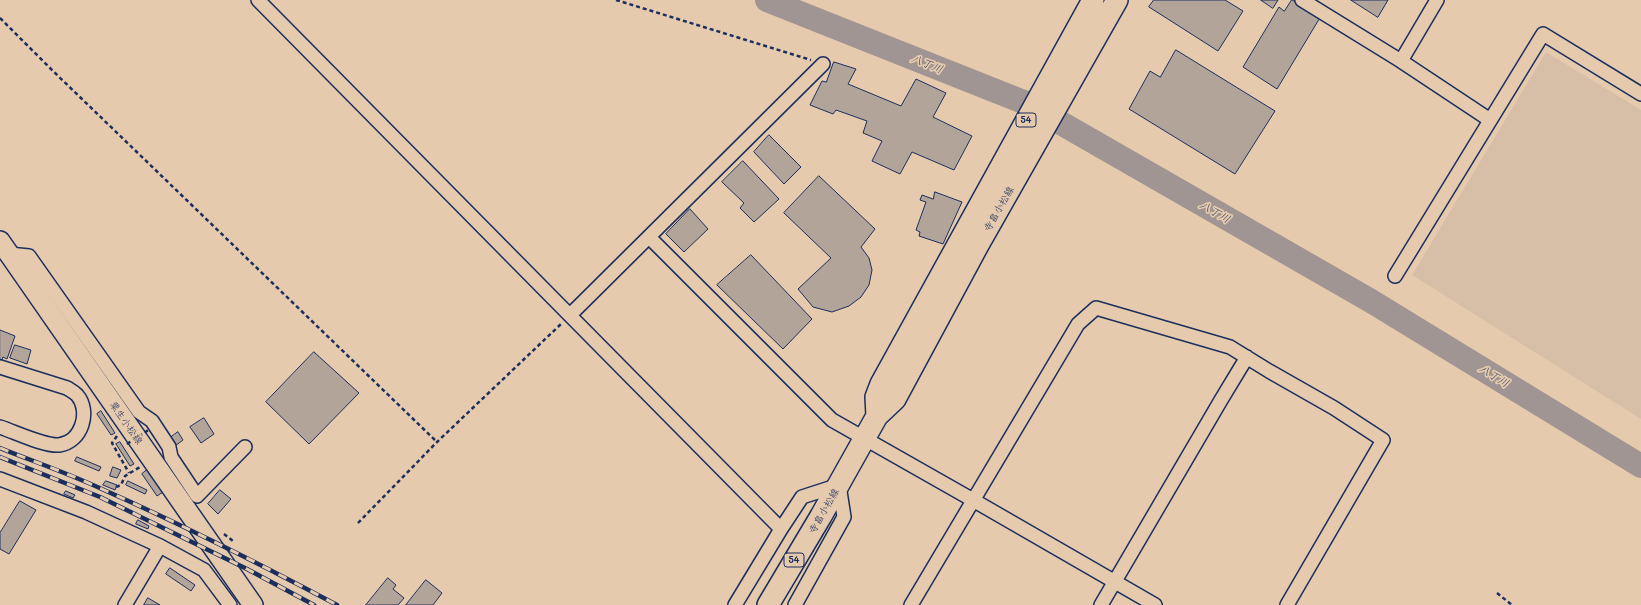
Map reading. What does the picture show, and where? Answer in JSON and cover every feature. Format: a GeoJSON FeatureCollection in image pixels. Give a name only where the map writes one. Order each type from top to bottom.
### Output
{"type":"FeatureCollection","features":[{"type":"Feature","properties":{"kind":"main road","name":"寺畠小松線"},"geometry":{"type":"LineString","coordinates":[[970,240],[1091,2]]}},
{"type":"Feature","properties":{"kind":"main road","name":"寺畠小松線"},"geometry":{"type":"LineString","coordinates":[[768,605],[839,485],[877,416],[876,397],[881,384],[1113,7]]}},
{"type":"Feature","properties":{"kind":"main road","name":"粟生小松線"},"geometry":{"type":"LineString","coordinates":[[4,247],[254,605]]}},
{"type":"Feature","properties":{"kind":"street"},"geometry":{"type":"LineString","coordinates":[[258,0],[780,529]]}},
{"type":"Feature","properties":{"kind":"street"},"geometry":{"type":"LineString","coordinates":[[1302,0],[1401,61],[1490,120]]}},
{"type":"Feature","properties":{"kind":"street"},"geometry":{"type":"LineString","coordinates":[[1401,61],[1437,0]]}},
{"type":"Feature","properties":{"kind":"street"},"geometry":{"type":"LineString","coordinates":[[1395,276],[1543,34],[1641,94]]}},
{"type":"Feature","properties":{"kind":"street"},"geometry":{"type":"LineString","coordinates":[[570,315],[823,64]]}},
{"type":"Feature","properties":{"kind":"street"},"geometry":{"type":"LineString","coordinates":[[649,237],[832,420],[1154,605]]}},
{"type":"Feature","properties":{"kind":"street"},"geometry":{"type":"LineString","coordinates":[[4,247],[28,256],[139,412],[152,421],[169,448],[170,456],[197,496],[245,447]]}},
{"type":"Feature","properties":{"kind":"street"},"geometry":{"type":"LineString","coordinates":[[911,605],[1078,324],[1096,308],[1230,347],[1334,408],[1383,440],[1287,605]]}},
{"type":"Feature","properties":{"kind":"street"},"geometry":{"type":"LineString","coordinates":[[1101,605],[1116,582],[1221,400],[1247,358]]}},
{"type":"Feature","properties":{"kind":"street"},"geometry":{"type":"LineString","coordinates":[[0,367],[67,388],[76,393],[81,401],[84,412],[83,423],[78,434],[69,442],[59,445],[49,444],[0,427]]}},
{"type":"Feature","properties":{"kind":"street"},"geometry":{"type":"LineString","coordinates":[[0,479],[86,512],[160,546],[204,570],[230,605]]}},
{"type":"Feature","properties":{"kind":"street"},"geometry":{"type":"LineString","coordinates":[[735,605],[780,529],[802,497],[839,485],[844,517],[795,605]]}},
{"type":"Feature","properties":{"kind":"street"},"geometry":{"type":"LineString","coordinates":[[125,605],[160,546]]}},
{"type":"Feature","properties":{"kind":"path"},"geometry":{"type":"LineString","coordinates":[[616,0],[823,64]]}},
{"type":"Feature","properties":{"kind":"path"},"geometry":{"type":"LineString","coordinates":[[0,18],[64,82],[437,442]]}},
{"type":"Feature","properties":{"kind":"path"},"geometry":{"type":"LineString","coordinates":[[358,523],[437,442],[570,315]]}},
{"type":"Feature","properties":{"kind":"path"},"geometry":{"type":"LineString","coordinates":[[127,444],[150,429]]}},
{"type":"Feature","properties":{"kind":"path"},"geometry":{"type":"LineString","coordinates":[[116,487],[121,485],[125,476],[140,467]]}},
{"type":"Feature","properties":{"kind":"path"},"geometry":{"type":"LineString","coordinates":[[1497,592],[1512,605]]}},
{"type":"Feature","properties":{"kind":"shaded area"},"geometry":{"type":"Polygon","coordinates":[[[1546,52],[1641,110],[1641,419],[1412,275],[1546,52]]]}},
{"type":"Feature","properties":{"kind":"building"},"geometry":{"type":"Polygon","coordinates":[[[1154,0],[1225,0],[1243,11],[1218,51],[1149,7],[1154,0]]]}},
{"type":"Feature","properties":{"kind":"building"},"geometry":{"type":"Polygon","coordinates":[[[1261,0],[1278,0],[1273,8],[1261,0]]]}},
{"type":"Feature","properties":{"kind":"building"},"geometry":{"type":"Polygon","coordinates":[[[1292,0],[1321,16],[1277,89],[1243,67],[1279,7],[1284,11],[1292,0]]]}},
{"type":"Feature","properties":{"kind":"building"},"geometry":{"type":"Polygon","coordinates":[[[1351,0],[1388,0],[1378,17],[1351,0]]]}},
{"type":"Feature","properties":{"kind":"building"},"geometry":{"type":"Polygon","coordinates":[[[1176,50],[1275,111],[1235,174],[1129,109],[1150,71],[1160,77],[1176,50]]]}},
{"type":"Feature","properties":{"kind":"building"},"geometry":{"type":"Polygon","coordinates":[[[834,62],[856,69],[848,84],[901,106],[916,79],[946,93],[933,117],[972,136],[954,170],[912,152],[900,174],[872,161],[882,141],[863,133],[867,121],[836,110],[833,114],[810,105],[822,81],[826,82],[834,62]]]}},
{"type":"Feature","properties":{"kind":"building"},"geometry":{"type":"Polygon","coordinates":[[[769,135],[801,167],[784,184],[754,152],[769,135]]]}},
{"type":"Feature","properties":{"kind":"building"},"geometry":{"type":"Polygon","coordinates":[[[743,161],[779,199],[754,222],[740,208],[744,203],[722,182],[743,161]]]}},
{"type":"Feature","properties":{"kind":"building"},"geometry":{"type":"Polygon","coordinates":[[[819,176],[875,229],[861,247],[869,258],[872,270],[869,285],[861,297],[849,306],[832,312],[813,307],[798,289],[831,258],[784,213],[819,176]]]}},
{"type":"Feature","properties":{"kind":"building"},"geometry":{"type":"Polygon","coordinates":[[[935,192],[962,202],[943,244],[919,236],[920,232],[916,230],[926,202],[920,200],[922,195],[933,199],[935,192]]]}},
{"type":"Feature","properties":{"kind":"building"},"geometry":{"type":"Polygon","coordinates":[[[690,209],[708,229],[684,252],[666,234],[690,209]]]}},
{"type":"Feature","properties":{"kind":"building"},"geometry":{"type":"Polygon","coordinates":[[[751,255],[812,319],[783,349],[717,285],[751,255]]]}},
{"type":"Feature","properties":{"kind":"building"},"geometry":{"type":"Polygon","coordinates":[[[0,330],[15,336],[7,359],[3,357],[2,360],[0,359],[0,330]]]}},
{"type":"Feature","properties":{"kind":"building"},"geometry":{"type":"Polygon","coordinates":[[[15,345],[31,350],[27,364],[10,358],[15,345]]]}},
{"type":"Feature","properties":{"kind":"building"},"geometry":{"type":"Polygon","coordinates":[[[314,352],[359,393],[309,444],[266,402],[314,352]]]}},
{"type":"Feature","properties":{"kind":"building"},"geometry":{"type":"Polygon","coordinates":[[[101,411],[115,433],[111,435],[97,414],[101,411]]]}},
{"type":"Feature","properties":{"kind":"building"},"geometry":{"type":"Polygon","coordinates":[[[204,418],[214,434],[201,443],[190,427],[204,418]]]}},
{"type":"Feature","properties":{"kind":"building"},"geometry":{"type":"Polygon","coordinates":[[[178,432],[183,440],[175,446],[170,438],[178,432]]]}},
{"type":"Feature","properties":{"kind":"building"},"geometry":{"type":"Polygon","coordinates":[[[120,442],[134,464],[130,466],[116,444],[120,442]]]}},
{"type":"Feature","properties":{"kind":"building"},"geometry":{"type":"Polygon","coordinates":[[[77,457],[101,467],[99,471],[75,461],[77,457]]]}},
{"type":"Feature","properties":{"kind":"building"},"geometry":{"type":"Polygon","coordinates":[[[113,467],[121,470],[117,478],[110,476],[113,467]]]}},
{"type":"Feature","properties":{"kind":"building"},"geometry":{"type":"Polygon","coordinates":[[[147,470],[163,492],[157,496],[142,474],[147,470]]]}},
{"type":"Feature","properties":{"kind":"building"},"geometry":{"type":"Polygon","coordinates":[[[106,481],[117,485],[115,490],[103,485],[106,481]]]}},
{"type":"Feature","properties":{"kind":"building"},"geometry":{"type":"Polygon","coordinates":[[[128,481],[147,490],[145,494],[126,485],[128,481]]]}},
{"type":"Feature","properties":{"kind":"building"},"geometry":{"type":"Polygon","coordinates":[[[220,490],[231,499],[218,514],[208,504],[220,490]]]}},
{"type":"Feature","properties":{"kind":"building"},"geometry":{"type":"Polygon","coordinates":[[[66,491],[75,495],[73,498],[64,494],[66,491]]]}},
{"type":"Feature","properties":{"kind":"building"},"geometry":{"type":"Polygon","coordinates":[[[20,501],[36,510],[9,554],[0,549],[0,533],[20,501]]]}},
{"type":"Feature","properties":{"kind":"building"},"geometry":{"type":"Polygon","coordinates":[[[138,520],[149,526],[148,529],[136,524],[138,520]]]}},
{"type":"Feature","properties":{"kind":"building"},"geometry":{"type":"Polygon","coordinates":[[[170,568],[195,585],[191,591],[166,574],[170,568]]]}},
{"type":"Feature","properties":{"kind":"building"},"geometry":{"type":"Polygon","coordinates":[[[388,578],[396,585],[393,589],[404,598],[398,605],[366,605],[388,578]]]}},
{"type":"Feature","properties":{"kind":"building"},"geometry":{"type":"Polygon","coordinates":[[[426,580],[442,593],[433,605],[406,605],[426,580]]]}},
{"type":"Feature","properties":{"kind":"building"},"geometry":{"type":"Polygon","coordinates":[[[148,598],[160,605],[144,605],[148,598]]]}},
{"type":"Feature","properties":{"kind":"waterway","name":"八丁川"},"geometry":{"type":"LineString","coordinates":[[767,0],[1026,103],[1371,301],[1641,466]]}},
{"type":"Feature","properties":{"kind":"railway"},"geometry":{"type":"LineString","coordinates":[[0,448],[134,503],[337,605]]}},
{"type":"Feature","properties":{"kind":"railway"},"geometry":{"type":"LineString","coordinates":[[0,457],[100,497],[247,569],[314,605]]}}]}
